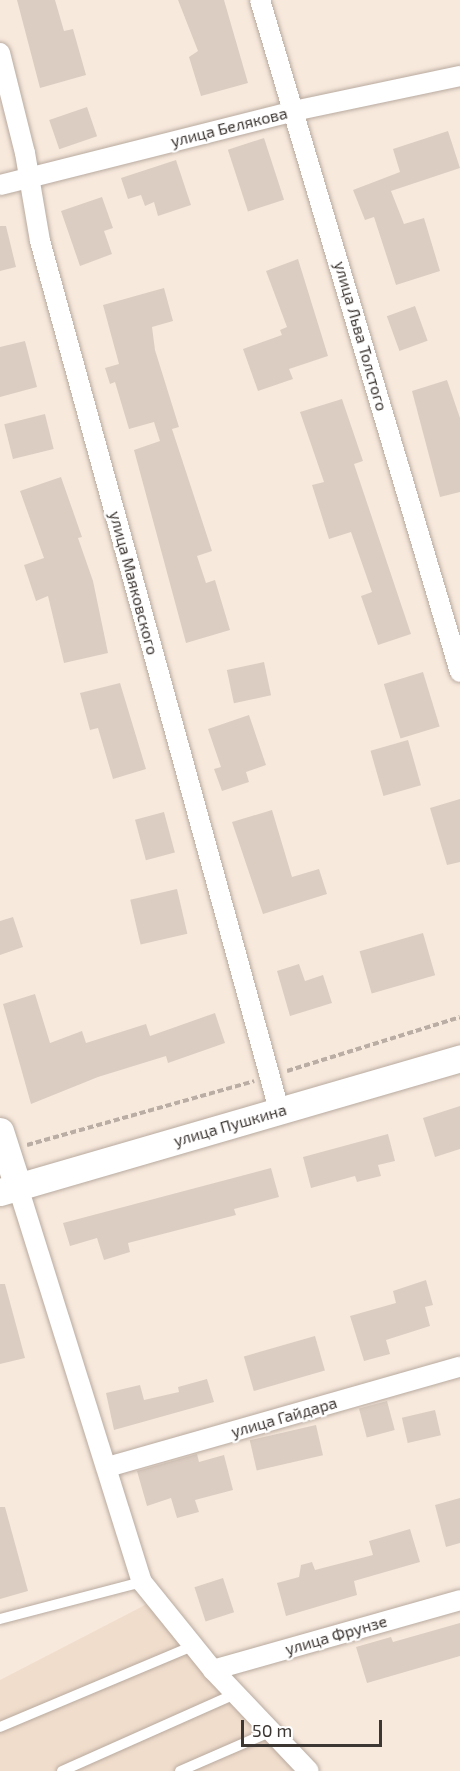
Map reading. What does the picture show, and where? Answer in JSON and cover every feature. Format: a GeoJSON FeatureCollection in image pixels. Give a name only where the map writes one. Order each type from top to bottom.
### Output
{"type":"FeatureCollection","features":[{"type":"Feature","properties":{"kind":"street","name":"улица Льва Толстого"},"geometry":{"type":"LineString","coordinates":[[260,0],[460,672]]}},
{"type":"Feature","properties":{"kind":"street","name":"улица Маяковского"},"geometry":{"type":"LineString","coordinates":[[0,53],[29,177],[40,241],[279,1110]]}},
{"type":"Feature","properties":{"kind":"street","name":"улица Белякова"},"geometry":{"type":"LineString","coordinates":[[0,185],[294,111],[460,76]]}},
{"type":"Feature","properties":{"kind":"street","name":"улица Пушкина"},"geometry":{"type":"LineString","coordinates":[[9,1190],[460,1058]]}},
{"type":"Feature","properties":{"kind":"street"},"geometry":{"type":"LineString","coordinates":[[3,1140],[9,1190],[108,1467],[142,1582],[213,1670],[237,1692],[309,1771]]}},
{"type":"Feature","properties":{"kind":"street","name":"улица Гайдара"},"geometry":{"type":"LineString","coordinates":[[108,1467],[460,1367]]}},
{"type":"Feature","properties":{"kind":"street","name":"улица Фрунзе"},"geometry":{"type":"LineString","coordinates":[[213,1670],[460,1600]]}},
{"type":"Feature","properties":{"kind":"lane"},"geometry":{"type":"LineString","coordinates":[[0,1618],[142,1582]]}},
{"type":"Feature","properties":{"kind":"lane"},"geometry":{"type":"LineString","coordinates":[[0,1726],[193,1646]]}},
{"type":"Feature","properties":{"kind":"lane"},"geometry":{"type":"LineString","coordinates":[[62,1771],[237,1692]]}},
{"type":"Feature","properties":{"kind":"lane"},"geometry":{"type":"LineString","coordinates":[[180,1771],[272,1731]]}},
{"type":"Feature","properties":{"kind":"path"},"geometry":{"type":"LineString","coordinates":[[3,1140],[269,1077],[460,1017]]}},
{"type":"Feature","properties":{"kind":"shaded area"},"geometry":{"type":"Polygon","coordinates":[[[147,1604],[294,1771],[0,1771],[0,1680],[147,1604]]]}},
{"type":"Feature","properties":{"kind":"building"},"geometry":{"type":"Polygon","coordinates":[[[17,0],[55,0],[64,31],[73,29],[86,75],[40,88],[17,0]]]}},
{"type":"Feature","properties":{"kind":"building"},"geometry":{"type":"Polygon","coordinates":[[[178,0],[224,0],[248,83],[201,96],[189,57],[198,51],[178,0]]]}},
{"type":"Feature","properties":{"kind":"building"},"geometry":{"type":"Polygon","coordinates":[[[87,107],[97,136],[59,149],[49,120],[87,107]]]}},
{"type":"Feature","properties":{"kind":"building"},"geometry":{"type":"Polygon","coordinates":[[[448,131],[460,168],[391,191],[404,224],[424,218],[440,271],[396,285],[374,217],[365,220],[353,190],[400,172],[393,149],[448,131]]]}},
{"type":"Feature","properties":{"kind":"building"},"geometry":{"type":"Polygon","coordinates":[[[264,138],[284,200],[248,212],[228,150],[264,138]]]}},
{"type":"Feature","properties":{"kind":"building"},"geometry":{"type":"Polygon","coordinates":[[[176,160],[191,205],[158,216],[154,202],[145,206],[141,195],[128,199],[121,178],[176,160]]]}},
{"type":"Feature","properties":{"kind":"building"},"geometry":{"type":"Polygon","coordinates":[[[102,197],[113,228],[104,231],[112,254],[80,266],[61,211],[102,197]]]}},
{"type":"Feature","properties":{"kind":"building"},"geometry":{"type":"Polygon","coordinates":[[[0,226],[6,226],[16,267],[0,271],[0,226]]]}},
{"type":"Feature","properties":{"kind":"building"},"geometry":{"type":"Polygon","coordinates":[[[298,259],[328,356],[289,369],[293,379],[258,391],[243,349],[282,335],[280,330],[287,327],[266,271],[298,259]]]}},
{"type":"Feature","properties":{"kind":"building"},"geometry":{"type":"Polygon","coordinates":[[[164,288],[173,321],[152,327],[155,350],[179,427],[172,429],[212,551],[197,556],[206,583],[215,580],[230,630],[186,643],[134,450],[160,441],[154,422],[129,429],[115,382],[110,384],[105,368],[119,364],[103,305],[164,288]]]}},
{"type":"Feature","properties":{"kind":"building"},"geometry":{"type":"Polygon","coordinates":[[[415,306],[428,341],[399,351],[387,316],[415,306]]]}},
{"type":"Feature","properties":{"kind":"building"},"geometry":{"type":"Polygon","coordinates":[[[25,341],[37,387],[0,397],[0,347],[25,341]]]}},
{"type":"Feature","properties":{"kind":"building"},"geometry":{"type":"Polygon","coordinates":[[[447,380],[460,418],[460,492],[440,497],[412,391],[447,380]]]}},
{"type":"Feature","properties":{"kind":"building"},"geometry":{"type":"Polygon","coordinates":[[[342,399],[363,461],[354,464],[411,634],[378,645],[361,596],[372,592],[351,532],[329,539],[312,485],[324,482],[300,412],[342,399]]]}},
{"type":"Feature","properties":{"kind":"building"},"geometry":{"type":"Polygon","coordinates":[[[45,414],[54,449],[13,459],[4,424],[45,414]]]}},
{"type":"Feature","properties":{"kind":"building"},"geometry":{"type":"Polygon","coordinates":[[[61,477],[82,537],[78,538],[93,581],[108,653],[64,663],[48,596],[36,601],[24,565],[44,558],[20,491],[61,477]]]}},
{"type":"Feature","properties":{"kind":"building"},"geometry":{"type":"Polygon","coordinates":[[[264,662],[271,695],[234,703],[227,670],[264,662]]]}},
{"type":"Feature","properties":{"kind":"building"},"geometry":{"type":"Polygon","coordinates":[[[423,672],[440,727],[400,738],[384,684],[423,672]]]}},
{"type":"Feature","properties":{"kind":"building"},"geometry":{"type":"Polygon","coordinates":[[[120,683],[146,769],[113,779],[98,728],[90,730],[80,693],[120,683]]]}},
{"type":"Feature","properties":{"kind":"building"},"geometry":{"type":"Polygon","coordinates":[[[249,715],[266,765],[246,772],[249,782],[222,791],[214,769],[221,767],[208,729],[249,715]]]}},
{"type":"Feature","properties":{"kind":"building"},"geometry":{"type":"Polygon","coordinates":[[[408,740],[421,785],[383,796],[371,751],[408,740]]]}},
{"type":"Feature","properties":{"kind":"building"},"geometry":{"type":"Polygon","coordinates":[[[460,799],[460,862],[447,865],[430,808],[460,799]]]}},
{"type":"Feature","properties":{"kind":"building"},"geometry":{"type":"Polygon","coordinates":[[[272,810],[292,877],[319,869],[327,894],[263,914],[232,822],[272,810]]]}},
{"type":"Feature","properties":{"kind":"building"},"geometry":{"type":"Polygon","coordinates":[[[164,812],[175,853],[146,860],[135,820],[164,812]]]}},
{"type":"Feature","properties":{"kind":"building"},"geometry":{"type":"Polygon","coordinates":[[[177,889],[187,934],[141,945],[130,900],[177,889]]]}},
{"type":"Feature","properties":{"kind":"building"},"geometry":{"type":"Polygon","coordinates":[[[13,917],[23,947],[0,955],[0,921],[13,917]]]}},
{"type":"Feature","properties":{"kind":"building"},"geometry":{"type":"Polygon","coordinates":[[[423,933],[435,975],[372,993],[360,951],[423,933]]]}},
{"type":"Feature","properties":{"kind":"building"},"geometry":{"type":"Polygon","coordinates":[[[299,964],[305,981],[323,975],[332,1003],[290,1016],[277,971],[299,964]]]}},
{"type":"Feature","properties":{"kind":"building"},"geometry":{"type":"Polygon","coordinates":[[[35,994],[50,1043],[82,1031],[86,1043],[146,1024],[150,1036],[215,1013],[225,1043],[168,1063],[166,1056],[98,1077],[31,1104],[3,1004],[35,994]]]}},
{"type":"Feature","properties":{"kind":"building"},"geometry":{"type":"Polygon","coordinates":[[[460,1106],[460,1149],[435,1157],[423,1118],[460,1106]]]}},
{"type":"Feature","properties":{"kind":"building"},"geometry":{"type":"Polygon","coordinates":[[[388,1134],[395,1161],[378,1165],[381,1176],[357,1182],[355,1176],[311,1188],[303,1157],[388,1134]]]}},
{"type":"Feature","properties":{"kind":"building"},"geometry":{"type":"Polygon","coordinates":[[[271,1168],[279,1197],[234,1209],[236,1215],[128,1243],[130,1252],[104,1260],[97,1238],[70,1246],[63,1223],[271,1168]]]}},
{"type":"Feature","properties":{"kind":"building"},"geometry":{"type":"Polygon","coordinates":[[[426,1280],[433,1305],[425,1307],[430,1326],[386,1340],[390,1354],[364,1361],[350,1316],[396,1303],[393,1291],[426,1280]]]}},
{"type":"Feature","properties":{"kind":"building"},"geometry":{"type":"Polygon","coordinates":[[[0,1284],[5,1284],[25,1358],[0,1364],[0,1284]]]}},
{"type":"Feature","properties":{"kind":"building"},"geometry":{"type":"Polygon","coordinates":[[[315,1336],[325,1371],[254,1391],[244,1356],[315,1336]]]}},
{"type":"Feature","properties":{"kind":"building"},"geometry":{"type":"Polygon","coordinates":[[[207,1379],[214,1402],[114,1430],[106,1393],[140,1385],[144,1400],[179,1392],[178,1387],[207,1379]]]}},
{"type":"Feature","properties":{"kind":"building"},"geometry":{"type":"Polygon","coordinates":[[[387,1401],[395,1430],[367,1437],[359,1409],[387,1401]]]}},
{"type":"Feature","properties":{"kind":"building"},"geometry":{"type":"Polygon","coordinates":[[[435,1410],[441,1435],[408,1443],[402,1418],[435,1410]]]}},
{"type":"Feature","properties":{"kind":"building"},"geometry":{"type":"Polygon","coordinates":[[[316,1425],[323,1455],[257,1471],[250,1440],[316,1425]]]}},
{"type":"Feature","properties":{"kind":"building"},"geometry":{"type":"Polygon","coordinates":[[[197,1454],[199,1462],[224,1455],[233,1490],[195,1500],[199,1512],[177,1518],[171,1498],[147,1506],[137,1471],[197,1454]]]}},
{"type":"Feature","properties":{"kind":"building"},"geometry":{"type":"Polygon","coordinates":[[[460,1498],[460,1543],[446,1547],[435,1505],[460,1498]]]}},
{"type":"Feature","properties":{"kind":"building"},"geometry":{"type":"Polygon","coordinates":[[[0,1507],[5,1507],[28,1591],[0,1599],[0,1507]]]}},
{"type":"Feature","properties":{"kind":"building"},"geometry":{"type":"Polygon","coordinates":[[[410,1529],[420,1562],[354,1581],[357,1595],[286,1616],[277,1583],[299,1577],[301,1565],[312,1562],[315,1570],[373,1555],[369,1541],[410,1529]]]}},
{"type":"Feature","properties":{"kind":"building"},"geometry":{"type":"Polygon","coordinates":[[[223,1578],[234,1612],[206,1622],[194,1587],[223,1578]]]}},
{"type":"Feature","properties":{"kind":"building"},"geometry":{"type":"Polygon","coordinates":[[[460,1623],[460,1656],[367,1683],[356,1647],[391,1637],[393,1642],[460,1623]]]}}]}
